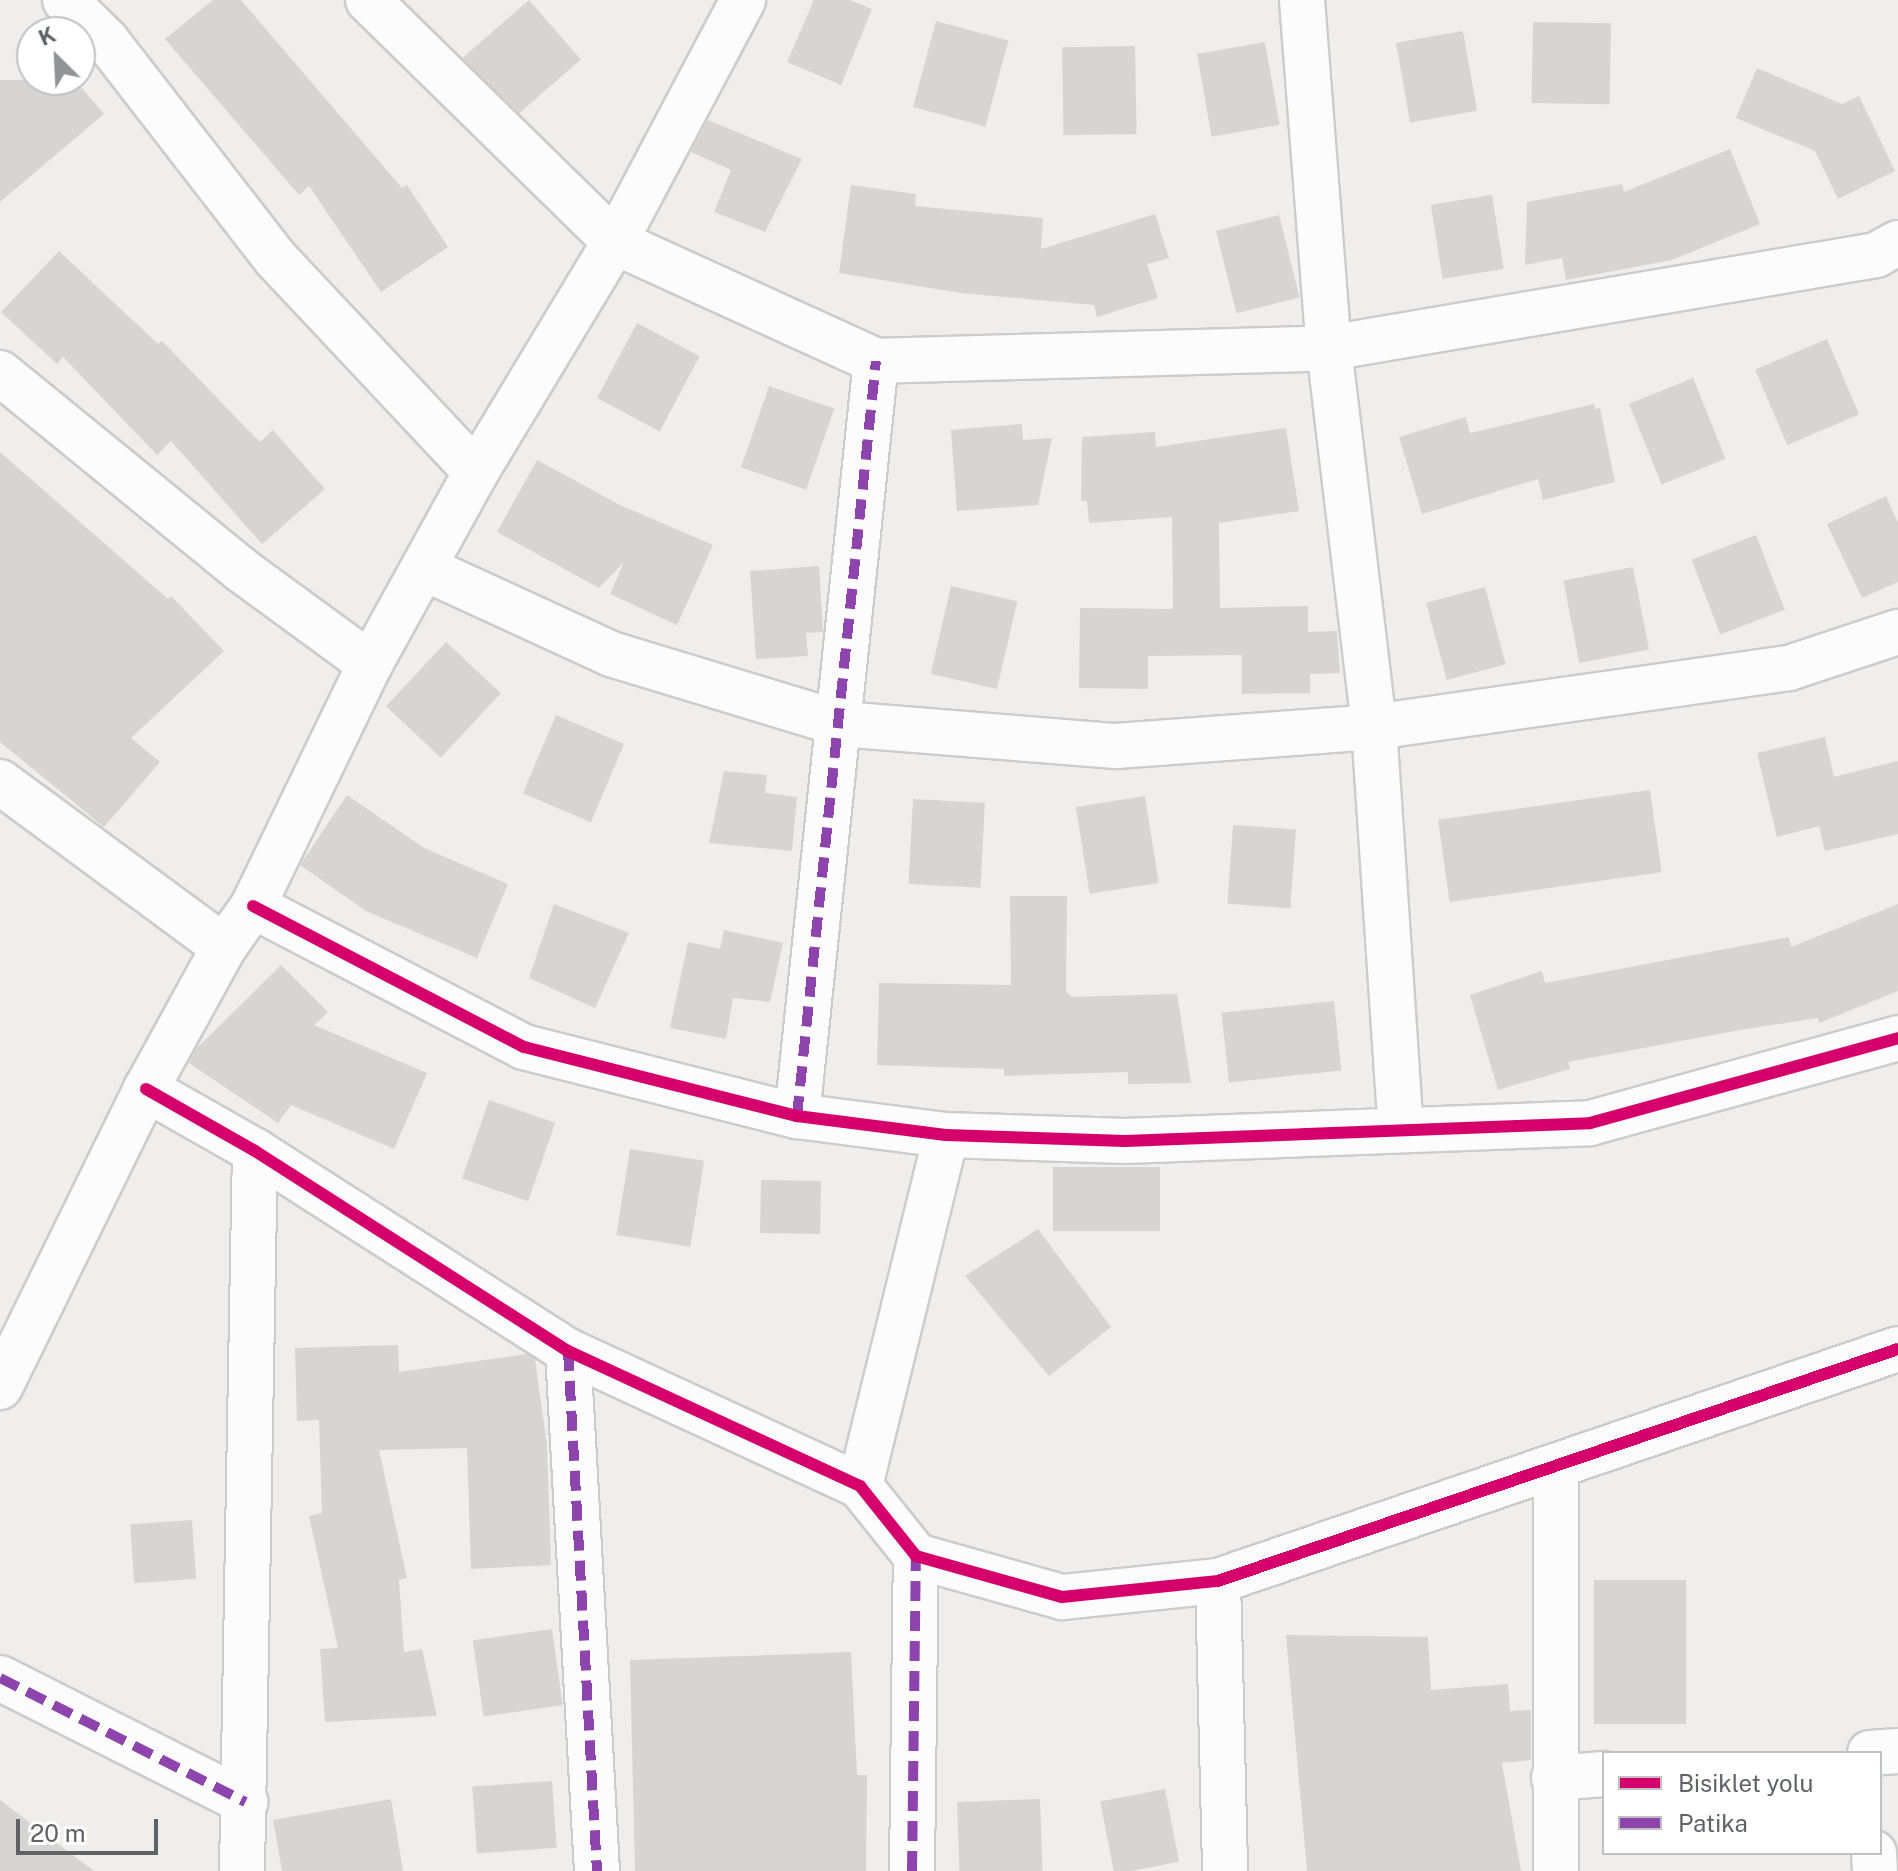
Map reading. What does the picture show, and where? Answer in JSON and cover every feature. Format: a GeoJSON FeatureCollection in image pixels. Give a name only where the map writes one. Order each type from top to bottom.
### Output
{"type":"FeatureCollection","features":[{"type":"Feature","properties":{"kind":"street"},"geometry":{"type":"LineString","coordinates":[[65,0],[106,40],[276,259],[476,472]]}},
{"type":"Feature","properties":{"kind":"street"},"geometry":{"type":"LineString","coordinates":[[368,0],[615,242],[876,361],[1329,348],[1876,255],[1898,243]]}},
{"type":"Feature","properties":{"kind":"street"},"geometry":{"type":"LineString","coordinates":[[0,1387],[146,1089],[224,947],[253,906],[370,664],[476,472],[615,242],[743,0]]}},
{"type":"Feature","properties":{"kind":"street"},"geometry":{"type":"LineString","coordinates":[[1302,0],[1329,348],[1374,727],[1401,1129]]}},
{"type":"Feature","properties":{"kind":"street"},"geometry":{"type":"LineString","coordinates":[[797,1116],[841,724],[876,361]]}},
{"type":"Feature","properties":{"kind":"street"},"geometry":{"type":"LineString","coordinates":[[0,373],[240,569],[370,664]]}},
{"type":"Feature","properties":{"kind":"street"},"geometry":{"type":"LineString","coordinates":[[424,568],[611,654],[841,724],[1116,746],[1374,727],[1789,668],[1898,632]]}},
{"type":"Feature","properties":{"kind":"street"},"geometry":{"type":"LineString","coordinates":[[0,782],[224,947]]}},
{"type":"Feature","properties":{"kind":"street"},"geometry":{"type":"LineString","coordinates":[[253,906],[524,1047],[797,1116],[946,1135],[1125,1141],[1590,1123],[1898,1038]]}},
{"type":"Feature","properties":{"kind":"street"},"geometry":{"type":"LineString","coordinates":[[146,1089],[255,1151],[568,1351],[860,1486],[916,1556],[1062,1597],[1218,1581],[1898,1349]]}},
{"type":"Feature","properties":{"kind":"street"},"geometry":{"type":"LineString","coordinates":[[860,1486],[946,1135]]}},
{"type":"Feature","properties":{"kind":"street"},"geometry":{"type":"LineString","coordinates":[[242,1871],[255,1151]]}},
{"type":"Feature","properties":{"kind":"street"},"geometry":{"type":"LineString","coordinates":[[568,1351],[597,1871]]}},
{"type":"Feature","properties":{"kind":"street"},"geometry":{"type":"LineString","coordinates":[[1556,1466],[1556,1871]]}},
{"type":"Feature","properties":{"kind":"street"},"geometry":{"type":"LineString","coordinates":[[912,1871],[916,1556]]}},
{"type":"Feature","properties":{"kind":"street"},"geometry":{"type":"LineString","coordinates":[[1218,1581],[1225,1871]]}},
{"type":"Feature","properties":{"kind":"street"},"geometry":{"type":"LineString","coordinates":[[0,1678],[245,1802]]}},
{"type":"Feature","properties":{"kind":"street"},"geometry":{"type":"LineString","coordinates":[[1554,1778],[1602,1774]]}},
{"type":"Feature","properties":{"kind":"building"},"geometry":{"type":"Polygon","coordinates":[[[213,0],[241,0],[402,188],[407,185],[448,247],[381,292],[309,186],[299,195],[165,39],[213,0]]]}},
{"type":"Feature","properties":{"kind":"building"},"geometry":{"type":"Polygon","coordinates":[[[529,0],[581,60],[514,117],[463,58],[529,0]]]}},
{"type":"Feature","properties":{"kind":"building"},"geometry":{"type":"Polygon","coordinates":[[[814,0],[850,0],[872,9],[841,85],[787,62],[814,0]]]}},
{"type":"Feature","properties":{"kind":"building"},"geometry":{"type":"Polygon","coordinates":[[[936,21],[1008,40],[985,126],[913,107],[936,21]]]}},
{"type":"Feature","properties":{"kind":"building"},"geometry":{"type":"Polygon","coordinates":[[[1533,22],[1611,23],[1610,104],[1532,103],[1533,22]]]}},
{"type":"Feature","properties":{"kind":"building"},"geometry":{"type":"Polygon","coordinates":[[[1463,31],[1477,111],[1410,123],[1396,43],[1463,31]]]}},
{"type":"Feature","properties":{"kind":"building"},"geometry":{"type":"Polygon","coordinates":[[[1265,42],[1280,125],[1212,137],[1197,54],[1265,42]]]}},
{"type":"Feature","properties":{"kind":"building"},"geometry":{"type":"Polygon","coordinates":[[[1135,46],[1137,134],[1064,135],[1062,47],[1135,46]]]}},
{"type":"Feature","properties":{"kind":"building"},"geometry":{"type":"Polygon","coordinates":[[[1757,68],[1842,104],[1859,96],[1895,171],[1838,199],[1815,151],[1736,118],[1757,68]]]}},
{"type":"Feature","properties":{"kind":"building"},"geometry":{"type":"Polygon","coordinates":[[[0,80],[16,80],[16,96],[89,96],[104,114],[0,202],[0,80]]]}},
{"type":"Feature","properties":{"kind":"building"},"geometry":{"type":"Polygon","coordinates":[[[708,120],[802,159],[765,232],[714,212],[731,170],[691,152],[708,120]]]}},
{"type":"Feature","properties":{"kind":"building"},"geometry":{"type":"Polygon","coordinates":[[[1730,149],[1760,224],[1672,260],[1566,280],[1562,258],[1525,265],[1527,202],[1622,184],[1624,192],[1730,149]]]}},
{"type":"Feature","properties":{"kind":"building"},"geometry":{"type":"Polygon","coordinates":[[[851,185],[916,194],[915,206],[1043,218],[1041,249],[1155,214],[1169,258],[1147,264],[1158,298],[1097,317],[1094,305],[961,293],[839,273],[851,185]]]}},
{"type":"Feature","properties":{"kind":"building"},"geometry":{"type":"Polygon","coordinates":[[[1492,195],[1504,269],[1442,279],[1431,205],[1492,195]]]}},
{"type":"Feature","properties":{"kind":"building"},"geometry":{"type":"Polygon","coordinates":[[[1279,215],[1300,297],[1236,313],[1216,231],[1279,215]]]}},
{"type":"Feature","properties":{"kind":"building"},"geometry":{"type":"Polygon","coordinates":[[[59,251],[158,344],[162,341],[260,442],[273,430],[325,489],[262,544],[171,441],[157,455],[63,357],[57,364],[1,312],[59,251]]]}},
{"type":"Feature","properties":{"kind":"building"},"geometry":{"type":"Polygon","coordinates":[[[637,323],[700,356],[660,431],[597,398],[637,323]]]}},
{"type":"Feature","properties":{"kind":"building"},"geometry":{"type":"Polygon","coordinates":[[[1827,339],[1859,414],[1787,445],[1755,369],[1827,339]]]}},
{"type":"Feature","properties":{"kind":"building"},"geometry":{"type":"Polygon","coordinates":[[[1693,378],[1726,459],[1662,485],[1629,404],[1693,378]]]}},
{"type":"Feature","properties":{"kind":"building"},"geometry":{"type":"Polygon","coordinates":[[[769,386],[834,408],[806,490],[741,467],[769,386]]]}},
{"type":"Feature","properties":{"kind":"building"},"geometry":{"type":"Polygon","coordinates":[[[1594,404],[1595,409],[1600,408],[1615,482],[1543,500],[1538,479],[1422,514],[1399,437],[1466,417],[1470,433],[1594,404]]]}},
{"type":"Feature","properties":{"kind":"building"},"geometry":{"type":"Polygon","coordinates":[[[1022,424],[1023,440],[1052,438],[1038,505],[957,511],[951,430],[1022,424]]]}},
{"type":"Feature","properties":{"kind":"building"},"geometry":{"type":"Polygon","coordinates":[[[1286,428],[1299,511],[1219,523],[1220,608],[1308,606],[1308,632],[1337,631],[1340,673],[1310,674],[1310,693],[1242,694],[1242,655],[1148,656],[1148,689],[1079,688],[1080,608],[1173,609],[1172,517],[1089,523],[1087,501],[1081,501],[1082,437],[1155,432],[1156,447],[1286,428]]]}},
{"type":"Feature","properties":{"kind":"building"},"geometry":{"type":"Polygon","coordinates":[[[0,452],[168,599],[171,596],[224,651],[131,738],[160,762],[104,827],[0,742],[0,452]]]}},
{"type":"Feature","properties":{"kind":"building"},"geometry":{"type":"Polygon","coordinates":[[[537,460],[620,505],[713,545],[677,625],[610,594],[624,562],[599,588],[497,532],[537,460]]]}},
{"type":"Feature","properties":{"kind":"building"},"geometry":{"type":"Polygon","coordinates":[[[1886,496],[1898,523],[1898,582],[1862,598],[1827,524],[1886,496]]]}},
{"type":"Feature","properties":{"kind":"building"},"geometry":{"type":"Polygon","coordinates":[[[1756,535],[1785,610],[1720,634],[1692,560],[1756,535]]]}},
{"type":"Feature","properties":{"kind":"building"},"geometry":{"type":"Polygon","coordinates":[[[819,566],[823,632],[806,633],[808,656],[756,659],[750,571],[819,566]]]}},
{"type":"Feature","properties":{"kind":"building"},"geometry":{"type":"Polygon","coordinates":[[[1633,567],[1649,649],[1579,663],[1563,581],[1633,567]]]}},
{"type":"Feature","properties":{"kind":"building"},"geometry":{"type":"Polygon","coordinates":[[[951,586],[1017,601],[997,689],[931,674],[951,586]]]}},
{"type":"Feature","properties":{"kind":"building"},"geometry":{"type":"Polygon","coordinates":[[[1485,587],[1506,664],[1447,680],[1426,603],[1485,587]]]}},
{"type":"Feature","properties":{"kind":"building"},"geometry":{"type":"Polygon","coordinates":[[[446,642],[501,693],[441,758],[386,706],[446,642]]]}},
{"type":"Feature","properties":{"kind":"building"},"geometry":{"type":"Polygon","coordinates":[[[556,715],[624,744],[591,822],[523,793],[556,715]]]}},
{"type":"Feature","properties":{"kind":"building"},"geometry":{"type":"Polygon","coordinates":[[[1825,737],[1834,777],[1898,761],[1898,834],[1825,851],[1819,826],[1777,837],[1757,753],[1825,737]]]}},
{"type":"Feature","properties":{"kind":"building"},"geometry":{"type":"Polygon","coordinates":[[[724,771],[767,775],[765,793],[797,797],[792,851],[709,843],[724,771]]]}},
{"type":"Feature","properties":{"kind":"building"},"geometry":{"type":"Polygon","coordinates":[[[1650,790],[1662,872],[1450,902],[1438,820],[1650,790]]]}},
{"type":"Feature","properties":{"kind":"building"},"geometry":{"type":"Polygon","coordinates":[[[347,795],[424,848],[508,884],[477,958],[366,911],[300,865],[347,795]]]}},
{"type":"Feature","properties":{"kind":"building"},"geometry":{"type":"Polygon","coordinates":[[[1145,796],[1159,883],[1090,894],[1076,807],[1145,796]]]}},
{"type":"Feature","properties":{"kind":"building"},"geometry":{"type":"Polygon","coordinates":[[[913,799],[985,803],[980,888],[909,884],[913,799]]]}},
{"type":"Feature","properties":{"kind":"building"},"geometry":{"type":"Polygon","coordinates":[[[1233,825],[1296,829],[1290,908],[1227,904],[1233,825]]]}},
{"type":"Feature","properties":{"kind":"building"},"geometry":{"type":"Polygon","coordinates":[[[1010,896],[1067,896],[1066,991],[1071,997],[1177,994],[1191,1083],[1128,1084],[1128,1072],[1004,1076],[1004,1069],[877,1065],[879,983],[1011,985],[1010,896]]]}},
{"type":"Feature","properties":{"kind":"building"},"geometry":{"type":"Polygon","coordinates":[[[554,904],[629,933],[595,1008],[529,978],[554,904]]]}},
{"type":"Feature","properties":{"kind":"building"},"geometry":{"type":"Polygon","coordinates":[[[1898,904],[1898,991],[1819,1023],[1818,1018],[1740,1030],[1568,1062],[1570,1069],[1498,1090],[1470,995],[1542,971],[1545,983],[1789,937],[1791,947],[1898,904]]]}},
{"type":"Feature","properties":{"kind":"building"},"geometry":{"type":"Polygon","coordinates":[[[724,930],[783,943],[770,1002],[733,998],[726,1039],[670,1028],[688,942],[720,949],[724,930]]]}},
{"type":"Feature","properties":{"kind":"building"},"geometry":{"type":"Polygon","coordinates":[[[281,965],[328,1012],[314,1025],[427,1073],[394,1149],[291,1105],[278,1123],[189,1063],[197,1048],[281,965]]]}},
{"type":"Feature","properties":{"kind":"building"},"geometry":{"type":"Polygon","coordinates":[[[1334,1001],[1341,1071],[1229,1082],[1222,1013],[1334,1001]]]}},
{"type":"Feature","properties":{"kind":"building"},"geometry":{"type":"Polygon","coordinates":[[[489,1100],[555,1123],[528,1201],[462,1178],[489,1100]]]}},
{"type":"Feature","properties":{"kind":"building"},"geometry":{"type":"Polygon","coordinates":[[[630,1149],[704,1161],[690,1247],[616,1235],[630,1149]]]}},
{"type":"Feature","properties":{"kind":"building"},"geometry":{"type":"Polygon","coordinates":[[[1053,1167],[1160,1167],[1160,1231],[1053,1231],[1053,1167]]]}},
{"type":"Feature","properties":{"kind":"building"},"geometry":{"type":"Polygon","coordinates":[[[761,1180],[821,1181],[820,1234],[760,1233],[761,1180]]]}},
{"type":"Feature","properties":{"kind":"building"},"geometry":{"type":"Polygon","coordinates":[[[1038,1229],[1111,1327],[1049,1376],[965,1276],[1038,1229]]]}},
{"type":"Feature","properties":{"kind":"building"},"geometry":{"type":"Polygon","coordinates":[[[398,1345],[399,1372],[527,1354],[535,1359],[547,1446],[551,1565],[471,1569],[467,1448],[379,1450],[407,1578],[399,1580],[404,1652],[422,1649],[437,1716],[325,1722],[320,1649],[338,1648],[309,1516],[322,1513],[319,1420],[297,1421],[295,1348],[398,1345]]]}},
{"type":"Feature","properties":{"kind":"building"},"geometry":{"type":"Polygon","coordinates":[[[192,1520],[196,1579],[134,1583],[130,1524],[192,1520]]]}},
{"type":"Feature","properties":{"kind":"building"},"geometry":{"type":"Polygon","coordinates":[[[1594,1580],[1686,1580],[1686,1724],[1594,1724],[1594,1580]]]}},
{"type":"Feature","properties":{"kind":"building"},"geometry":{"type":"Polygon","coordinates":[[[552,1629],[563,1705],[483,1716],[473,1640],[552,1629]]]}},
{"type":"Feature","properties":{"kind":"building"},"geometry":{"type":"Polygon","coordinates":[[[1286,1635],[1428,1637],[1431,1690],[1508,1684],[1510,1711],[1531,1710],[1531,1760],[1502,1763],[1521,1871],[1307,1871],[1286,1635]]]}},
{"type":"Feature","properties":{"kind":"building"},"geometry":{"type":"Polygon","coordinates":[[[851,1652],[857,1775],[867,1775],[866,1871],[635,1871],[630,1660],[851,1652]]]}},
{"type":"Feature","properties":{"kind":"building"},"geometry":{"type":"Polygon","coordinates":[[[552,1781],[557,1848],[477,1853],[472,1787],[552,1781]]]}},
{"type":"Feature","properties":{"kind":"building"},"geometry":{"type":"Polygon","coordinates":[[[1165,1789],[1179,1862],[1131,1871],[1114,1871],[1100,1802],[1165,1789]]]}},
{"type":"Feature","properties":{"kind":"building"},"geometry":{"type":"Polygon","coordinates":[[[391,1799],[403,1871],[282,1871],[273,1820],[391,1799]]]}},
{"type":"Feature","properties":{"kind":"building"},"geometry":{"type":"Polygon","coordinates":[[[1040,1799],[1043,1871],[959,1871],[957,1802],[1040,1799]]]}},
{"type":"Feature","properties":{"kind":"building"},"geometry":{"type":"Polygon","coordinates":[[[0,1800],[94,1871],[0,1871],[0,1800]]]}},
{"type":"Feature","properties":{"kind":"marked path"},"geometry":{"type":"LineString","coordinates":[[797,1116],[876,361]]}},
{"type":"Feature","properties":{"kind":"marked path"},"geometry":{"type":"LineString","coordinates":[[568,1351],[597,1871]]}},
{"type":"Feature","properties":{"kind":"marked path"},"geometry":{"type":"LineString","coordinates":[[912,1871],[916,1556]]}},
{"type":"Feature","properties":{"kind":"marked path"},"geometry":{"type":"LineString","coordinates":[[0,1678],[245,1802]]}},
{"type":"Feature","properties":{"kind":"cycle path"},"geometry":{"type":"LineString","coordinates":[[253,906],[524,1047],[797,1116],[946,1135],[1125,1141],[1590,1123],[1898,1038]]}},
{"type":"Feature","properties":{"kind":"cycle path"},"geometry":{"type":"LineString","coordinates":[[146,1089],[255,1151],[568,1351],[860,1486],[916,1556],[1062,1597],[1218,1581],[1898,1349]]}}]}
